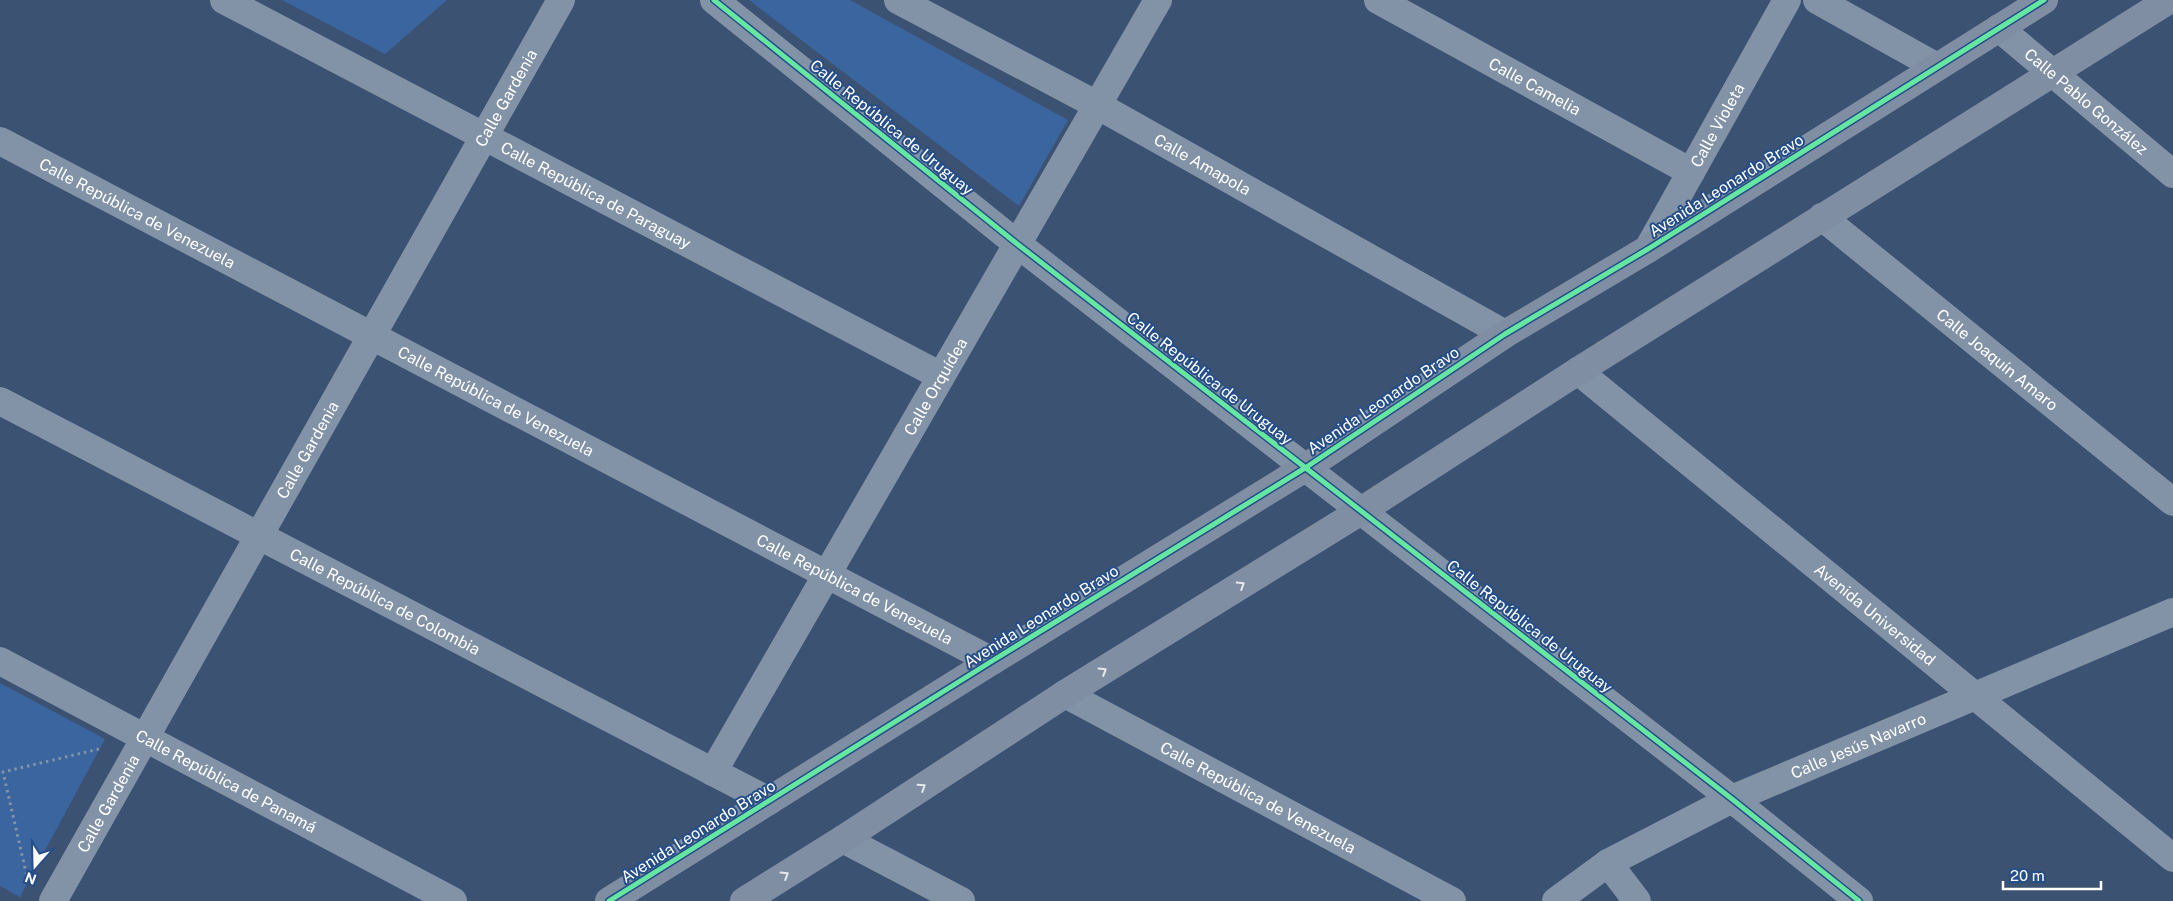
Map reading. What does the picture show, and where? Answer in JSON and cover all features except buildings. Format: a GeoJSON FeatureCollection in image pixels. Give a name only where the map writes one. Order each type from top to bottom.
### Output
{"type":"FeatureCollection","features":[{"type":"Feature","properties":{"kind":"street","name":"Calle República de Paraguay"},"geometry":{"type":"LineString","coordinates":[[224,0],[941,376]]}},
{"type":"Feature","properties":{"kind":"street","name":"Calle Gardenia"},"geometry":{"type":"LineString","coordinates":[[54,901],[561,0]]}},
{"type":"Feature","properties":{"kind":"street","name":"Calle República de Uruguay"},"geometry":{"type":"LineString","coordinates":[[714,0],[1016,243],[1732,799],[1858,901]]}},
{"type":"Feature","properties":{"kind":"street","name":"Calle Amapola"},"geometry":{"type":"LineString","coordinates":[[898,0],[1097,105],[1505,334]]}},
{"type":"Feature","properties":{"kind":"street","name":"Calle Orquídea"},"geometry":{"type":"LineString","coordinates":[[713,772],[1016,243],[1158,0]]}},
{"type":"Feature","properties":{"kind":"street","name":"Calle Camelia"},"geometry":{"type":"LineString","coordinates":[[1378,0],[1691,172]]}},
{"type":"Feature","properties":{"kind":"street","name":"Calle Violeta"},"geometry":{"type":"LineString","coordinates":[[1648,249],[1787,0]]}},
{"type":"Feature","properties":{"kind":"street"},"geometry":{"type":"LineString","coordinates":[[1817,0],[1937,67]]}},
{"type":"Feature","properties":{"kind":"street","name":"Avenida Leonardo Bravo"},"geometry":{"type":"LineString","coordinates":[[608,901],[1305,468],[1505,334],[1648,249],[2044,0]]}},
{"type":"Feature","properties":{"kind":"street"},"geometry":{"type":"LineString","coordinates":[[744,901],[1065,694],[1360,511],[1578,371],[2169,0]]}},
{"type":"Feature","properties":{"kind":"street","name":"Calle Pablo González"},"geometry":{"type":"LineString","coordinates":[[1999,28],[2173,174]]}},
{"type":"Feature","properties":{"kind":"street","name":"Calle República de Venezuela"},"geometry":{"type":"LineString","coordinates":[[0,141],[992,661]]}},
{"type":"Feature","properties":{"kind":"street","name":"Calle Joaquín Amaro"},"geometry":{"type":"LineString","coordinates":[[1822,217],[2173,502]]}},
{"type":"Feature","properties":{"kind":"street","name":"Avenida Universidad"},"geometry":{"type":"LineString","coordinates":[[1578,371],[2173,858]]}},
{"type":"Feature","properties":{"kind":"street","name":"Calle República de Colombia"},"geometry":{"type":"LineString","coordinates":[[0,400],[769,801]]}},
{"type":"Feature","properties":{"kind":"street","name":"Calle Jesús Navarro"},"geometry":{"type":"LineString","coordinates":[[1556,901],[1608,864],[1732,799],[2173,612]]}},
{"type":"Feature","properties":{"kind":"street","name":"Calle República de Panamá"},"geometry":{"type":"LineString","coordinates":[[0,661],[453,901]]}},
{"type":"Feature","properties":{"kind":"street","name":"Calle República de Venezuela"},"geometry":{"type":"LineString","coordinates":[[1065,694],[1452,901]]}},
{"type":"Feature","properties":{"kind":"street"},"geometry":{"type":"LineString","coordinates":[[842,839],[961,901]]}},
{"type":"Feature","properties":{"kind":"street"},"geometry":{"type":"LineString","coordinates":[[1608,864],[1637,901]]}},
{"type":"Feature","properties":{"kind":"path"},"geometry":{"type":"LineString","coordinates":[[29,883],[1,771],[145,738]]}},
{"type":"Feature","properties":{"kind":"shaded area"},"geometry":{"type":"Polygon","coordinates":[[[282,0],[447,0],[385,54],[282,0]]]}},
{"type":"Feature","properties":{"kind":"shaded area"},"geometry":{"type":"Polygon","coordinates":[[[749,0],[850,0],[1068,120],[1019,206],[749,0]]]}},
{"type":"Feature","properties":{"kind":"shaded area"},"geometry":{"type":"Polygon","coordinates":[[[0,683],[105,739],[20,897],[0,886],[0,683]]]}},
{"type":"Feature","properties":{"kind":"cycle path"},"geometry":{"type":"LineString","coordinates":[[714,0],[1016,243],[1732,799],[1859,901]]}},
{"type":"Feature","properties":{"kind":"cycle path"},"geometry":{"type":"LineString","coordinates":[[609,901],[1305,468],[1505,334],[1648,249],[2044,0]]}}]}
